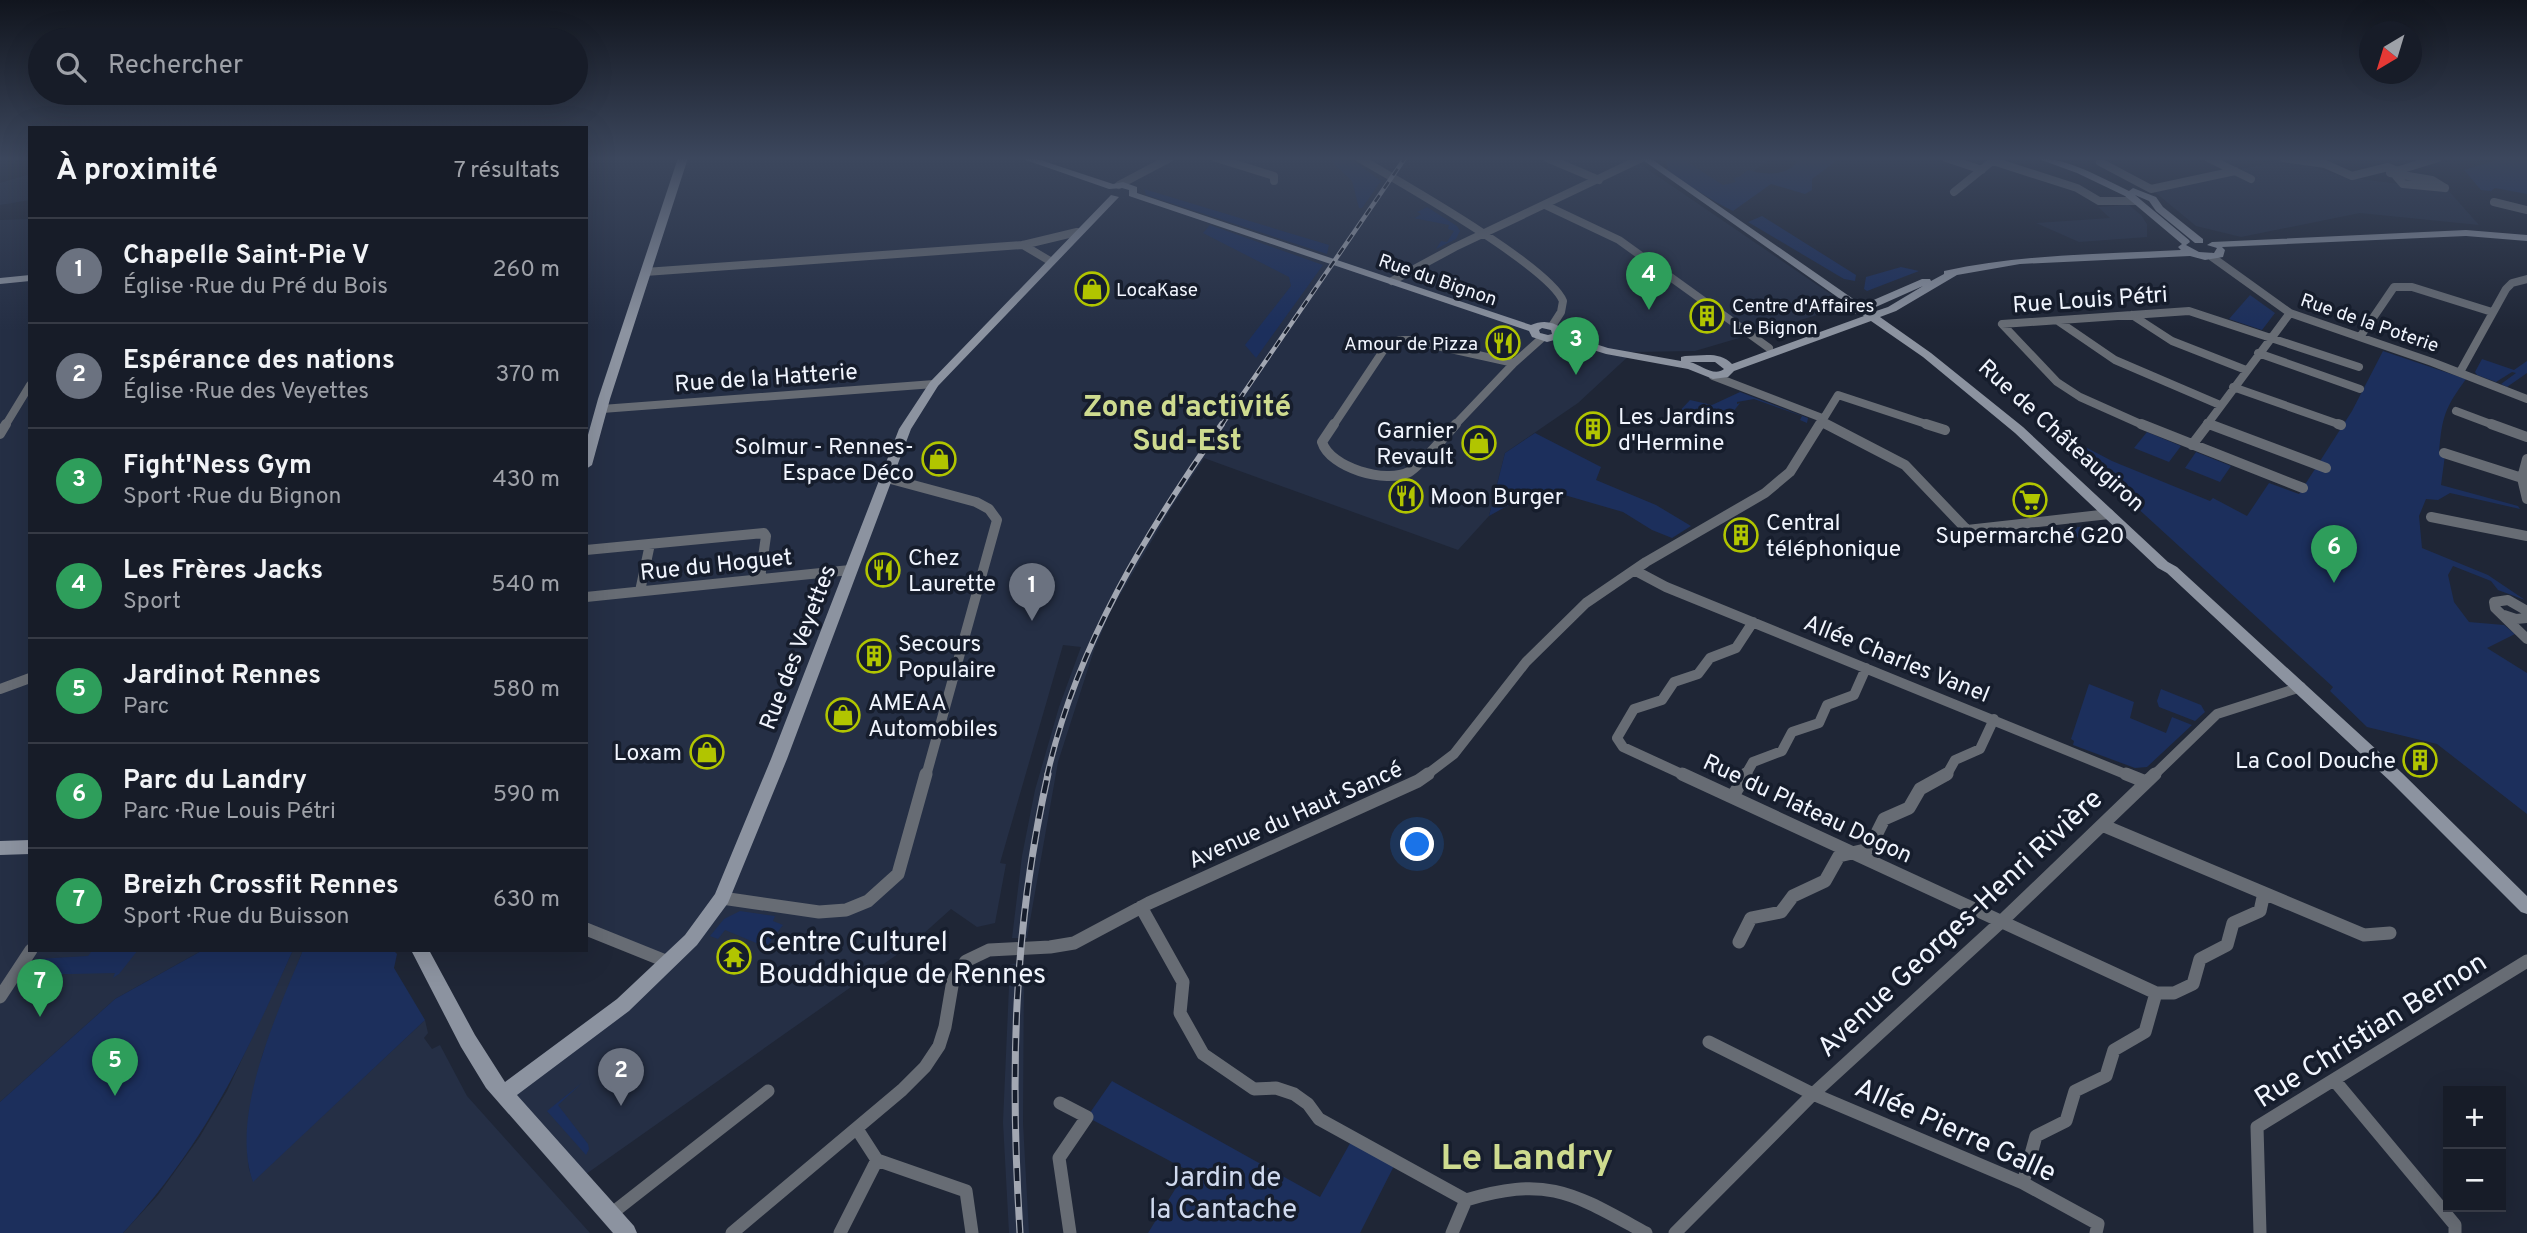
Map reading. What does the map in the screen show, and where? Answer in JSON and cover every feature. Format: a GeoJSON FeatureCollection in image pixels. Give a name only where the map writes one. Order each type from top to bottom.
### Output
{"type":"FeatureCollection","features":[{"type":"Feature","properties":{"kind":"street"},"geometry":{"type":"LineString","coordinates":[[588,458],[664,216]]}},
{"type":"Feature","properties":{"kind":"street","name":"Rue des Veyettes"},"geometry":{"type":"LineString","coordinates":[[504,1094],[623,1005],[691,940],[722,898],[779,759],[905,429],[934,384],[1092,216]]}},
{"type":"Feature","properties":{"kind":"street","name":"Rue du Bignon"},"geometry":{"type":"LineString","coordinates":[[1202,216],[1533,329],[1536,335],[1542,338],[1555,331]]}},
{"type":"Feature","properties":{"kind":"street"},"geometry":{"type":"LineString","coordinates":[[1453,216],[1543,276],[1557,289],[1563,301],[1555,331]]}},
{"type":"Feature","properties":{"kind":"street"},"geometry":{"type":"LineString","coordinates":[[1392,281],[1522,216]]}},
{"type":"Feature","properties":{"kind":"street"},"geometry":{"type":"LineString","coordinates":[[1567,216],[1619,240],[1769,348]]}},
{"type":"Feature","properties":{"kind":"street","name":"Rue de Châteaugiron"},"geometry":{"type":"LineString","coordinates":[[1728,216],[1871,310],[2016,417],[2169,563],[2172,570]]}},
{"type":"Feature","properties":{"kind":"street"},"geometry":{"type":"LineString","coordinates":[[2156,216],[2186,247]]}},
{"type":"Feature","properties":{"kind":"street"},"geometry":{"type":"LineString","coordinates":[[2163,216],[2215,251]]}},
{"type":"Feature","properties":{"kind":"street"},"geometry":{"type":"LineString","coordinates":[[645,272],[1023,245],[1072,231],[1077,232]]}},
{"type":"Feature","properties":{"kind":"street"},"geometry":{"type":"LineString","coordinates":[[1713,376],[1769,348],[1871,310],[1892,309],[1956,271],[1993,264],[2186,247],[2215,251],[2292,242],[2421,233],[2527,239]]}},
{"type":"Feature","properties":{"kind":"street"},"geometry":{"type":"LineString","coordinates":[[2186,247],[2199,241]]}},
{"type":"Feature","properties":{"kind":"street"},"geometry":{"type":"LineString","coordinates":[[1041,242],[1054,256]]}},
{"type":"Feature","properties":{"kind":"street"},"geometry":{"type":"LineString","coordinates":[[1023,245],[1054,256]]}},
{"type":"Feature","properties":{"kind":"street","name":"Rue de la Poterie"},"geometry":{"type":"LineString","coordinates":[[2215,251],[2290,313],[2460,372],[2527,399]]}},
{"type":"Feature","properties":{"kind":"street"},"geometry":{"type":"LineString","coordinates":[[0,281],[28,278]]}},
{"type":"Feature","properties":{"kind":"street"},"geometry":{"type":"LineString","coordinates":[[2460,372],[2492,312],[2512,282],[2527,279]]}},
{"type":"Feature","properties":{"kind":"street"},"geometry":{"type":"LineString","coordinates":[[2360,337],[2398,285],[2492,312]]}},
{"type":"Feature","properties":{"kind":"street"},"geometry":{"type":"LineString","coordinates":[[1727,368],[1871,310]]}},
{"type":"Feature","properties":{"kind":"street","name":"Rue de Châteaugiron"},"geometry":{"type":"LineString","coordinates":[[1871,310],[2007,419],[2163,565],[2172,570],[2301,687],[2477,855],[2527,907]]}},
{"type":"Feature","properties":{"kind":"street","name":"Rue Louis Pétri"},"geometry":{"type":"LineString","coordinates":[[2304,488],[2100,407],[2067,390],[2002,324],[2189,311],[2359,367]]}},
{"type":"Feature","properties":{"kind":"street"},"geometry":{"type":"LineString","coordinates":[[2192,444],[2290,313]]}},
{"type":"Feature","properties":{"kind":"street"},"geometry":{"type":"LineString","coordinates":[[2132,315],[2172,341],[2246,370]]}},
{"type":"Feature","properties":{"kind":"street"},"geometry":{"type":"LineString","coordinates":[[2057,321],[2092,348],[2131,370],[2220,405]]}},
{"type":"Feature","properties":{"kind":"street","name":"Rue du Bignon"},"geometry":{"type":"LineString","coordinates":[[1533,329],[1539,325],[1583,345],[1636,356],[1699,363]]}},
{"type":"Feature","properties":{"kind":"street"},"geometry":{"type":"LineString","coordinates":[[1514,363],[1410,340],[1390,344],[1322,442],[1322,447],[1334,461],[1380,476],[1392,477],[1410,472],[1514,363],[1542,338]]}},
{"type":"Feature","properties":{"kind":"street"},"geometry":{"type":"LineString","coordinates":[[2258,353],[2360,389]]}},
{"type":"Feature","properties":{"kind":"street"},"geometry":{"type":"LineString","coordinates":[[1822,420],[1811,409],[1740,381],[1712,358],[1699,363],[1713,376],[1822,420],[1905,465],[1966,530],[2109,514]]}},
{"type":"Feature","properties":{"kind":"street","name":"Rue de la Hatterie"},"geometry":{"type":"LineString","coordinates":[[602,409],[934,384]]}},
{"type":"Feature","properties":{"kind":"street"},"geometry":{"type":"LineString","coordinates":[[2233,387],[2341,425]]}},
{"type":"Feature","properties":{"kind":"street"},"geometry":{"type":"LineString","coordinates":[[0,434],[28,388]]}},
{"type":"Feature","properties":{"kind":"street","name":"Avenue du Haut Sancé"},"geometry":{"type":"LineString","coordinates":[[857,1129],[902,1090],[928,1062],[943,1037],[947,995],[957,971],[971,958],[987,951],[1060,947],[1074,943],[1140,907],[1404,789],[1424,777],[1454,754],[1515,675],[1546,640],[1586,603],[1634,570],[1765,493],[1790,472],[1838,395],[1945,430]]}},
{"type":"Feature","properties":{"kind":"street"},"geometry":{"type":"LineString","coordinates":[[2456,411],[2527,437]]}},
{"type":"Feature","properties":{"kind":"street"},"geometry":{"type":"LineString","coordinates":[[2207,423],[2326,468]]}},
{"type":"Feature","properties":{"kind":"street"},"geometry":{"type":"LineString","coordinates":[[2444,453],[2522,478]]}},
{"type":"Feature","properties":{"kind":"street"},"geometry":{"type":"LineString","coordinates":[[2527,460],[2522,478],[2527,499]]}},
{"type":"Feature","properties":{"kind":"street"},"geometry":{"type":"LineString","coordinates":[[722,898],[836,912],[859,906],[880,893],[898,874],[997,520],[989,509],[976,502],[887,478]]}},
{"type":"Feature","properties":{"kind":"street"},"geometry":{"type":"LineString","coordinates":[[2431,517],[2527,536]]}},
{"type":"Feature","properties":{"kind":"street"},"geometry":{"type":"LineString","coordinates":[[588,550],[764,533],[766,536],[760,578]]}},
{"type":"Feature","properties":{"kind":"street"},"geometry":{"type":"LineString","coordinates":[[640,591],[650,544]]}},
{"type":"Feature","properties":{"kind":"street","name":"Rue du Hoguet"},"geometry":{"type":"LineString","coordinates":[[588,597],[850,570]]}},
{"type":"Feature","properties":{"kind":"street","name":"Allée Charles Vanel"},"geometry":{"type":"LineString","coordinates":[[1634,570],[1665,587],[2146,782]]}},
{"type":"Feature","properties":{"kind":"street"},"geometry":{"type":"LineString","coordinates":[[2527,611],[2516,603],[2498,600],[2494,605],[2517,632],[2527,639]]}},
{"type":"Feature","properties":{"kind":"street"},"geometry":{"type":"LineString","coordinates":[[2504,615],[2516,619],[2527,618]]}},
{"type":"Feature","properties":{"kind":"street","name":"Rue du Plateau Dogon"},"geometry":{"type":"LineString","coordinates":[[1753,622],[1736,648],[1710,658],[1698,674],[1674,682],[1662,701],[1634,709],[1617,738],[1623,747],[1856,852],[2156,993]]}},
{"type":"Feature","properties":{"kind":"street"},"geometry":{"type":"LineString","coordinates":[[1733,796],[1753,762],[1782,751],[1792,732],[1819,723],[1827,705],[1854,695],[1866,668]]}},
{"type":"Feature","properties":{"kind":"street"},"geometry":{"type":"LineString","coordinates":[[0,690],[28,679]]}},
{"type":"Feature","properties":{"kind":"street","name":"Avenue Georges-Henri Rivière"},"geometry":{"type":"LineString","coordinates":[[1675,1233],[1813,1094],[2002,921],[2217,714],[2301,687]]}},
{"type":"Feature","properties":{"kind":"street"},"geometry":{"type":"LineString","coordinates":[[1739,942],[1751,918],[1781,912],[1793,895],[1825,881],[1839,856],[1869,849],[1884,819],[1909,808],[1920,789],[1945,778],[1955,760],[1980,749],[1994,719]]}},
{"type":"Feature","properties":{"kind":"street"},"geometry":{"type":"LineString","coordinates":[[2102,825],[2364,935],[2390,933]]}},
{"type":"Feature","properties":{"kind":"street"},"geometry":{"type":"LineString","coordinates":[[0,848],[28,847]]}},
{"type":"Feature","properties":{"kind":"street"},"geometry":{"type":"LineString","coordinates":[[2023,1182],[2036,1136],[2066,1121],[2075,1091],[2106,1076],[2114,1050],[2145,1032],[2156,993],[2174,993],[2193,984],[2200,960],[2227,946],[2233,923],[2260,911],[2264,893]]}},
{"type":"Feature","properties":{"kind":"street"},"geometry":{"type":"LineString","coordinates":[[1140,907],[1183,982],[1180,1013],[1203,1054],[1254,1089],[1276,1088],[1294,1094],[1308,1104],[1319,1119],[1466,1200],[1500,1189],[1527,1186],[1554,1189],[1640,1232]]}},
{"type":"Feature","properties":{"kind":"street"},"geometry":{"type":"LineString","coordinates":[[588,930],[668,961]]}},
{"type":"Feature","properties":{"kind":"street"},"geometry":{"type":"LineString","coordinates":[[0,997],[30,952]]}},
{"type":"Feature","properties":{"kind":"street"},"geometry":{"type":"LineString","coordinates":[[421,952],[468,1041],[504,1094],[627,1233]]}},
{"type":"Feature","properties":{"kind":"street","name":"Rue Christian Bernon"},"geometry":{"type":"LineString","coordinates":[[2260,1233],[2257,1127],[2527,961]]}},
{"type":"Feature","properties":{"kind":"street","name":"Allée Pierre Galle"},"geometry":{"type":"LineString","coordinates":[[1709,1042],[1813,1094],[2023,1182],[2098,1224],[2096,1233]]}},
{"type":"Feature","properties":{"kind":"street"},"geometry":{"type":"LineString","coordinates":[[2335,1081],[2455,1225],[2455,1233]]}},
{"type":"Feature","properties":{"kind":"street"},"geometry":{"type":"LineString","coordinates":[[611,1214],[768,1091]]}},
{"type":"Feature","properties":{"kind":"street"},"geometry":{"type":"LineString","coordinates":[[1060,1103],[1087,1117],[1059,1158],[1070,1233]]}},
{"type":"Feature","properties":{"kind":"street"},"geometry":{"type":"LineString","coordinates":[[733,1233],[857,1129],[877,1160],[966,1191],[972,1233]]}},
{"type":"Feature","properties":{"kind":"street"},"geometry":{"type":"LineString","coordinates":[[840,1233],[877,1160]]}},
{"type":"Feature","properties":{"kind":"street"},"geometry":{"type":"LineString","coordinates":[[1452,1233],[1466,1200]]}},
{"type":"Feature","properties":{"kind":"shaded area"},"geometry":{"type":"Polygon","coordinates":[[[588,216],[1715,216],[1835,297],[1831,311],[1695,351],[1633,352],[1578,403],[1505,453],[1489,516],[1458,550],[1204,458],[1111,610],[1094,650],[1058,762],[1027,938],[1012,938],[1022,856],[1035,790],[1059,707],[1081,647],[1063,645],[1000,863],[1006,864],[995,923],[977,927],[951,909],[912,944],[579,1179],[504,1094],[668,962],[588,930],[588,216]]]}},
{"type":"Feature","properties":{"kind":"shaded area"},"geometry":{"type":"Polygon","coordinates":[[[2107,216],[2141,216],[2147,224],[2147,237],[2079,242],[2036,223],[2110,218],[2107,216]]]}},
{"type":"Feature","properties":{"kind":"shaded area"},"geometry":{"type":"Polygon","coordinates":[[[2183,216],[2347,216],[2241,237],[2196,226],[2183,216]]]}},
{"type":"Feature","properties":{"kind":"shaded area"},"geometry":{"type":"Polygon","coordinates":[[[2385,216],[2471,216],[2479,225],[2385,216]]]}},
{"type":"Feature","properties":{"kind":"shaded area"},"geometry":{"type":"Polygon","coordinates":[[[28,219],[28,952],[199,952],[115,999],[0,1102],[0,220],[28,219]]]}},
{"type":"Feature","properties":{"kind":"shaded area"},"geometry":{"type":"Polygon","coordinates":[[[292,952],[302,952],[262,1056],[249,1116],[247,1150],[253,1181],[425,1020],[428,1033],[424,1038],[432,1049],[440,1045],[467,1096],[590,1233],[123,1233],[158,1195],[199,1138],[227,1091],[292,952]]]}},
{"type":"Feature","properties":{"kind":"shaded area"},"geometry":{"type":"Polygon","coordinates":[[[1024,963],[1023,1123],[1029,1233],[1009,1233],[1003,1122],[1010,964],[1024,963]]]}},
{"type":"Feature","properties":{"kind":"green space"},"geometry":{"type":"Polygon","coordinates":[[[1209,216],[1232,216],[1329,245],[1327,254],[1209,216]]]}},
{"type":"Feature","properties":{"kind":"green space"},"geometry":{"type":"Polygon","coordinates":[[[1440,216],[1460,231],[1456,239],[1436,249],[1441,241],[1447,242],[1454,231],[1448,229],[1449,225],[1408,217],[1440,216]]]}},
{"type":"Feature","properties":{"kind":"green space"},"geometry":{"type":"Polygon","coordinates":[[[1762,216],[1856,275],[1855,281],[1844,279],[1748,222],[1762,216]]]}},
{"type":"Feature","properties":{"kind":"green space"},"geometry":{"type":"Polygon","coordinates":[[[1210,225],[1323,265],[1256,358],[1245,345],[1291,286],[1289,277],[1203,233],[1210,225]]]}},
{"type":"Feature","properties":{"kind":"green space"},"geometry":{"type":"Polygon","coordinates":[[[1901,267],[1919,271],[1867,291],[1864,289],[1866,277],[1901,267]]]}},
{"type":"Feature","properties":{"kind":"green space"},"geometry":{"type":"Polygon","coordinates":[[[2250,295],[2275,313],[2262,330],[2229,319],[2250,295]]]}},
{"type":"Feature","properties":{"kind":"green space"},"geometry":{"type":"Polygon","coordinates":[[[2383,351],[2466,379],[2449,405],[2443,421],[2439,453],[2445,455],[2441,485],[2518,506],[2520,509],[2450,493],[2438,500],[2426,499],[2419,516],[2422,548],[2488,575],[2525,600],[2498,590],[2491,581],[2453,566],[2448,575],[2454,602],[2469,622],[2504,625],[2515,634],[2487,648],[2527,673],[2527,814],[2437,744],[2367,727],[2330,691],[2333,687],[2051,429],[2112,461],[2210,501],[2213,498],[2247,516],[2269,483],[2299,494],[2352,411],[2383,351]]]}},
{"type":"Feature","properties":{"kind":"green space"},"geometry":{"type":"Polygon","coordinates":[[[2482,359],[2514,370],[2527,361],[2527,373],[2507,387],[2501,384],[2516,373],[2512,372],[2496,382],[2477,375],[2475,372],[2482,359]]]}},
{"type":"Feature","properties":{"kind":"green space"},"geometry":{"type":"Polygon","coordinates":[[[1740,392],[1808,418],[1807,423],[1800,420],[1802,416],[1754,399],[1737,402],[1740,403],[1733,412],[1724,411],[1708,427],[1676,415],[1690,400],[1712,405],[1740,392]]]}},
{"type":"Feature","properties":{"kind":"green space"},"geometry":{"type":"Polygon","coordinates":[[[2147,432],[2181,446],[2169,462],[2134,448],[2147,432]]]}},
{"type":"Feature","properties":{"kind":"green space"},"geometry":{"type":"Polygon","coordinates":[[[1535,433],[1601,467],[1596,480],[1656,505],[1691,526],[1672,538],[1652,530],[1623,512],[1561,494],[1525,496],[1489,516],[1505,453],[1535,433]]]}},
{"type":"Feature","properties":{"kind":"green space"},"geometry":{"type":"Polygon","coordinates":[[[2196,452],[2231,466],[2220,482],[2185,468],[2196,452]]]}},
{"type":"Feature","properties":{"kind":"green space"},"geometry":{"type":"Polygon","coordinates":[[[2085,526],[2097,538],[2090,539],[2087,536],[2042,543],[2033,534],[2085,526]]]}},
{"type":"Feature","properties":{"kind":"green space"},"geometry":{"type":"Polygon","coordinates":[[[2089,684],[2134,702],[2130,718],[2166,733],[2172,717],[2192,725],[2147,767],[2135,768],[2073,745],[2074,741],[2071,739],[2089,684]]]}},
{"type":"Feature","properties":{"kind":"green space"},"geometry":{"type":"Polygon","coordinates":[[[2161,689],[2201,705],[2205,712],[2195,721],[2159,707],[2157,701],[2161,689]]]}},
{"type":"Feature","properties":{"kind":"green space"},"geometry":{"type":"Polygon","coordinates":[[[740,911],[775,916],[773,921],[783,925],[766,947],[725,930],[718,939],[710,936],[724,919],[740,911]]]}},
{"type":"Feature","properties":{"kind":"green space"},"geometry":{"type":"Polygon","coordinates":[[[91,952],[136,952],[113,978],[115,973],[23,975],[32,961],[37,959],[88,956],[91,952]]]}},
{"type":"Feature","properties":{"kind":"green space"},"geometry":{"type":"Polygon","coordinates":[[[199,952],[292,952],[239,1064],[200,1133],[152,1200],[123,1233],[0,1233],[0,1102],[115,999],[199,952]]]}},
{"type":"Feature","properties":{"kind":"green space"},"geometry":{"type":"Polygon","coordinates":[[[302,952],[395,952],[397,954],[394,968],[425,1020],[253,1182],[247,1155],[247,1126],[260,1064],[302,952]]]}},
{"type":"Feature","properties":{"kind":"green space","name":"Jardin de la Cantache"},"geometry":{"type":"Polygon","coordinates":[[[1112,1081],[1320,1197],[1353,1138],[1396,1162],[1360,1233],[1148,1233],[1187,1170],[1087,1117],[1112,1081]]]}},
{"type":"Feature","properties":{"kind":"green space"},"geometry":{"type":"Polygon","coordinates":[[[582,1083],[558,1105],[588,1144],[586,1155],[547,1111],[582,1083]]]}},
{"type":"Feature","properties":{"kind":"railway"},"geometry":{"type":"LineString","coordinates":[[1221,426],[1365,216]]}},
{"type":"Feature","properties":{"kind":"railway"},"geometry":{"type":"LineString","coordinates":[[1047,776],[1076,681],[1117,591],[1167,506],[1222,424]]}},
{"type":"Feature","properties":{"kind":"railway"},"geometry":{"type":"LineString","coordinates":[[1020,1233],[1015,1116],[1017,1002],[1027,889],[1048,774]]}},
{"type":"Feature","properties":{"kind":"place","name":"LocaKase"},"geometry":{"type":"Point","coordinates":[1092,289]}},
{"type":"Feature","properties":{"kind":"place","name":"Les Frères Jacks"},"geometry":{"type":"Point","coordinates":[1649,310]}},
{"type":"Feature","properties":{"kind":"place","name":"Centre d'Affaires Le Bignon"},"geometry":{"type":"Point","coordinates":[1707,316]}},
{"type":"Feature","properties":{"kind":"place","name":"Amour de Pizza"},"geometry":{"type":"Point","coordinates":[1503,343]}},
{"type":"Feature","properties":{"kind":"place","name":"Fight'Ness Gym"},"geometry":{"type":"Point","coordinates":[1576,375]}},
{"type":"Feature","properties":{"kind":"place","name":"Les Jardins d'Hermine"},"geometry":{"type":"Point","coordinates":[1593,429]}},
{"type":"Feature","properties":{"kind":"place","name":"Garnier Revault"},"geometry":{"type":"Point","coordinates":[1479,443]}},
{"type":"Feature","properties":{"kind":"place","name":"Solmur - Rennes- Espace Déco"},"geometry":{"type":"Point","coordinates":[939,459]}},
{"type":"Feature","properties":{"kind":"place","name":"Moon Burger"},"geometry":{"type":"Point","coordinates":[1406,496]}},
{"type":"Feature","properties":{"kind":"place","name":"Supermarché G20"},"geometry":{"type":"Point","coordinates":[2030,500]}},
{"type":"Feature","properties":{"kind":"place","name":"Central téléphonique"},"geometry":{"type":"Point","coordinates":[1741,535]}},
{"type":"Feature","properties":{"kind":"place","name":"Chez Laurette"},"geometry":{"type":"Point","coordinates":[883,570]}},
{"type":"Feature","properties":{"kind":"place","name":"Parc du Landry"},"geometry":{"type":"Point","coordinates":[2334,583]}},
{"type":"Feature","properties":{"kind":"place","name":"Chapelle Saint-Pie V"},"geometry":{"type":"Point","coordinates":[1032,621]}},
{"type":"Feature","properties":{"kind":"place","name":"Secours Populaire"},"geometry":{"type":"Point","coordinates":[874,656]}},
{"type":"Feature","properties":{"kind":"place","name":"AMEAA Automobiles"},"geometry":{"type":"Point","coordinates":[843,715]}},
{"type":"Feature","properties":{"kind":"place","name":"Loxam"},"geometry":{"type":"Point","coordinates":[707,752]}},
{"type":"Feature","properties":{"kind":"place","name":"La Cool Douche"},"geometry":{"type":"Point","coordinates":[2420,760]}},
{"type":"Feature","properties":{"kind":"place","name":"Centre Culturel Bouddhique de Rennes"},"geometry":{"type":"Point","coordinates":[734,957]}},
{"type":"Feature","properties":{"kind":"place","name":"Breizh Crossfit Rennes"},"geometry":{"type":"Point","coordinates":[40,1017]}},
{"type":"Feature","properties":{"kind":"place","name":"Jardinot Rennes"},"geometry":{"type":"Point","coordinates":[115,1096]}},
{"type":"Feature","properties":{"kind":"place","name":"Espérance des nations"},"geometry":{"type":"Point","coordinates":[621,1106]}},
{"type":"Feature","properties":{"kind":"district","name":"Zone d'activité Sud-Est"},"geometry":{"type":"Point","coordinates":[1187,423]}},
{"type":"Feature","properties":{"kind":"district","name":"Le Landry"},"geometry":{"type":"Point","coordinates":[1527,1156]}}]}
